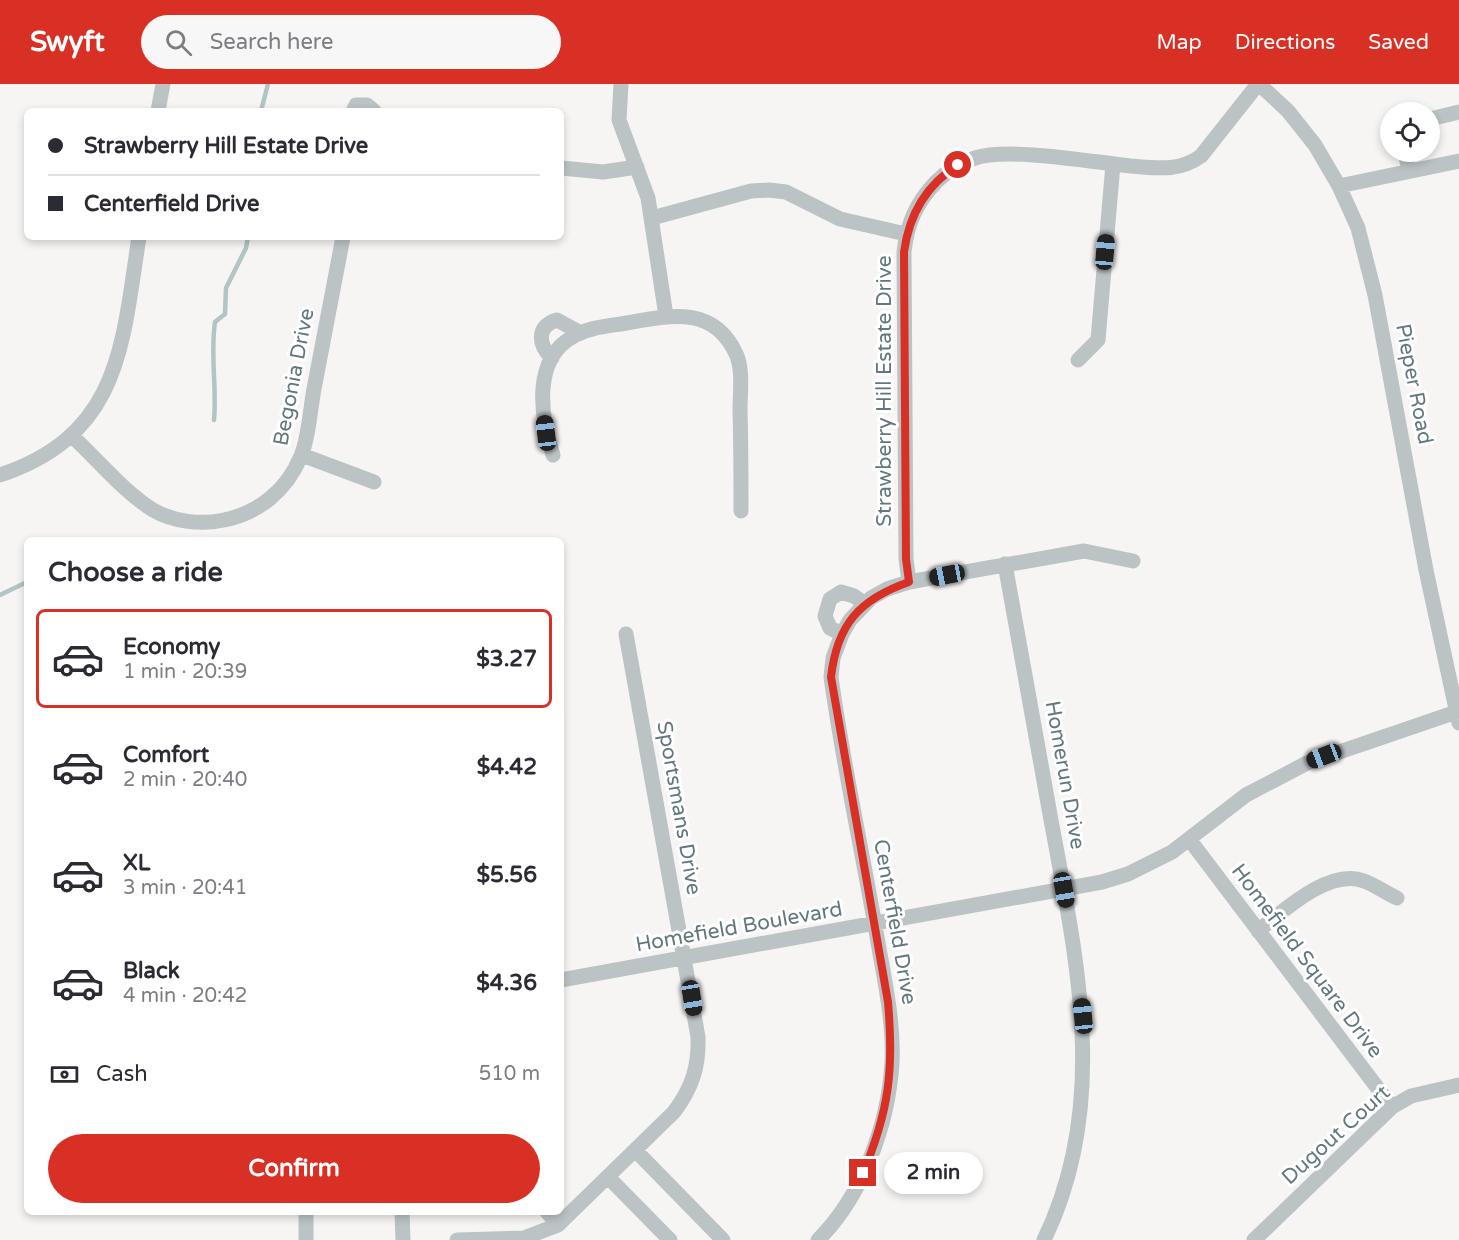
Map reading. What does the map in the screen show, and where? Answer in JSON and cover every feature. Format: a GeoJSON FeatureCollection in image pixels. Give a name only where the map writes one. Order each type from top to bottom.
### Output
{"type":"FeatureCollection","features":[{"type":"Feature","properties":{"kind":"street"},"geometry":{"type":"LineString","coordinates":[[159,108],[163,84]]}},
{"type":"Feature","properties":{"kind":"street"},"geometry":{"type":"LineString","coordinates":[[621,84],[620,120],[652,218],[666,316]]}},
{"type":"Feature","properties":{"kind":"street","name":"Strawberry Hill Estate Drive"},"geometry":{"type":"LineString","coordinates":[[909,582],[906,559],[905,488],[904,274],[906,234],[911,218],[931,188],[945,173],[976,157],[1020,155],[1164,169],[1191,164],[1201,156],[1258,84]]}},
{"type":"Feature","properties":{"kind":"street","name":"Pieper Road"},"geometry":{"type":"LineString","coordinates":[[1258,84],[1295,119],[1315,145],[1339,186],[1358,228],[1375,295],[1458,715]]}},
{"type":"Feature","properties":{"kind":"street"},"geometry":{"type":"LineString","coordinates":[[354,108],[356,105],[367,105],[370,108]]}},
{"type":"Feature","properties":{"kind":"street"},"geometry":{"type":"LineString","coordinates":[[1440,117],[1459,112]]}},
{"type":"Feature","properties":{"kind":"street"},"geometry":{"type":"LineString","coordinates":[[1339,186],[1459,160]]}},
{"type":"Feature","properties":{"kind":"street"},"geometry":{"type":"LineString","coordinates":[[1407,162],[1409,171]]}},
{"type":"Feature","properties":{"kind":"street"},"geometry":{"type":"LineString","coordinates":[[1078,360],[1098,340],[1113,164]]}},
{"type":"Feature","properties":{"kind":"street"},"geometry":{"type":"LineString","coordinates":[[564,168],[603,172],[637,167]]}},
{"type":"Feature","properties":{"kind":"street"},"geometry":{"type":"LineString","coordinates":[[652,218],[751,191],[769,190],[786,192],[856,225],[906,234]]}},
{"type":"Feature","properties":{"kind":"street"},"geometry":{"type":"LineString","coordinates":[[0,475],[45,454],[72,436],[107,388],[118,363],[138,240]]}},
{"type":"Feature","properties":{"kind":"street","name":"Begonia Drive"},"geometry":{"type":"LineString","coordinates":[[72,436],[142,502],[155,511],[194,523],[216,522],[252,512],[282,488],[302,455],[342,240]]}},
{"type":"Feature","properties":{"kind":"street"},"geometry":{"type":"LineString","coordinates":[[554,455],[546,433],[543,408],[544,377],[552,358],[575,335],[666,316],[697,318],[721,332],[738,359],[741,511]]}},
{"type":"Feature","properties":{"kind":"street"},"geometry":{"type":"LineString","coordinates":[[552,358],[543,349],[540,338],[544,328],[550,322],[557,320],[575,335]]}},
{"type":"Feature","properties":{"kind":"street"},"geometry":{"type":"LineString","coordinates":[[302,455],[374,482]]}},
{"type":"Feature","properties":{"kind":"street","name":"Centerfield Drive"},"geometry":{"type":"LineString","coordinates":[[818,1240],[843,1208],[863,1173],[884,1119],[892,1062],[888,1002],[831,677],[833,658],[842,634],[865,604],[887,589],[909,582],[1084,551],[1132,561]]}},
{"type":"Feature","properties":{"kind":"street","name":"Homerun Drive"},"geometry":{"type":"LineString","coordinates":[[1005,564],[1064,890],[1083,1016],[1082,1095],[1077,1135],[1065,1185],[1044,1240]]}},
{"type":"Feature","properties":{"kind":"street"},"geometry":{"type":"LineString","coordinates":[[842,634],[830,628],[825,616],[830,599],[841,592],[854,596],[865,604]]}},
{"type":"Feature","properties":{"kind":"street","name":"Sportsmans Drive"},"geometry":{"type":"LineString","coordinates":[[457,1240],[524,1238],[558,1225],[674,1112],[688,1095],[695,1077],[699,1037],[626,634]]}},
{"type":"Feature","properties":{"kind":"street","name":"Homefield Boulevard"},"geometry":{"type":"LineString","coordinates":[[564,979],[1064,890],[1128,874],[1172,852],[1246,795],[1286,773],[1342,750],[1458,715]]}},
{"type":"Feature","properties":{"kind":"street","name":"Homefield Square Drive"},"geometry":{"type":"LineString","coordinates":[[1189,839],[1392,1107]]}},
{"type":"Feature","properties":{"kind":"street"},"geometry":{"type":"LineString","coordinates":[[1258,931],[1303,896],[1319,887],[1340,880],[1362,880],[1397,898]]}},
{"type":"Feature","properties":{"kind":"street","name":"Dugout Court"},"geometry":{"type":"LineString","coordinates":[[1254,1240],[1392,1107],[1411,1096],[1459,1085]]}},
{"type":"Feature","properties":{"kind":"street"},"geometry":{"type":"LineString","coordinates":[[635,1150],[723,1240]]}},
{"type":"Feature","properties":{"kind":"street"},"geometry":{"type":"LineString","coordinates":[[608,1177],[669,1240]]}},
{"type":"Feature","properties":{"kind":"street"},"geometry":{"type":"LineString","coordinates":[[306,1215],[306,1240]]}},
{"type":"Feature","properties":{"kind":"street"},"geometry":{"type":"LineString","coordinates":[[402,1215],[403,1240]]}},
{"type":"Feature","properties":{"kind":"street"},"geometry":{"type":"LineString","coordinates":[[550,1215],[558,1225]]}},
{"type":"Feature","properties":{"kind":"waterway"},"geometry":{"type":"LineString","coordinates":[[262,108],[268,84]]}},
{"type":"Feature","properties":{"kind":"waterway"},"geometry":{"type":"LineString","coordinates":[[214,420],[215,322],[225,314],[226,288],[246,248],[247,240]]}},
{"type":"Feature","properties":{"kind":"waterway"},"geometry":{"type":"LineString","coordinates":[[0,595],[24,583]]}},
{"type":"Feature","properties":{"kind":"route"},"geometry":{"type":"LineString","coordinates":[[863,1173],[884,1119],[892,1062],[891,1031],[875,924],[831,677],[833,658],[850,620],[871,598],[887,589],[909,582],[906,559],[904,252],[906,234],[911,218],[921,200],[945,173],[958,165]]}}]}
